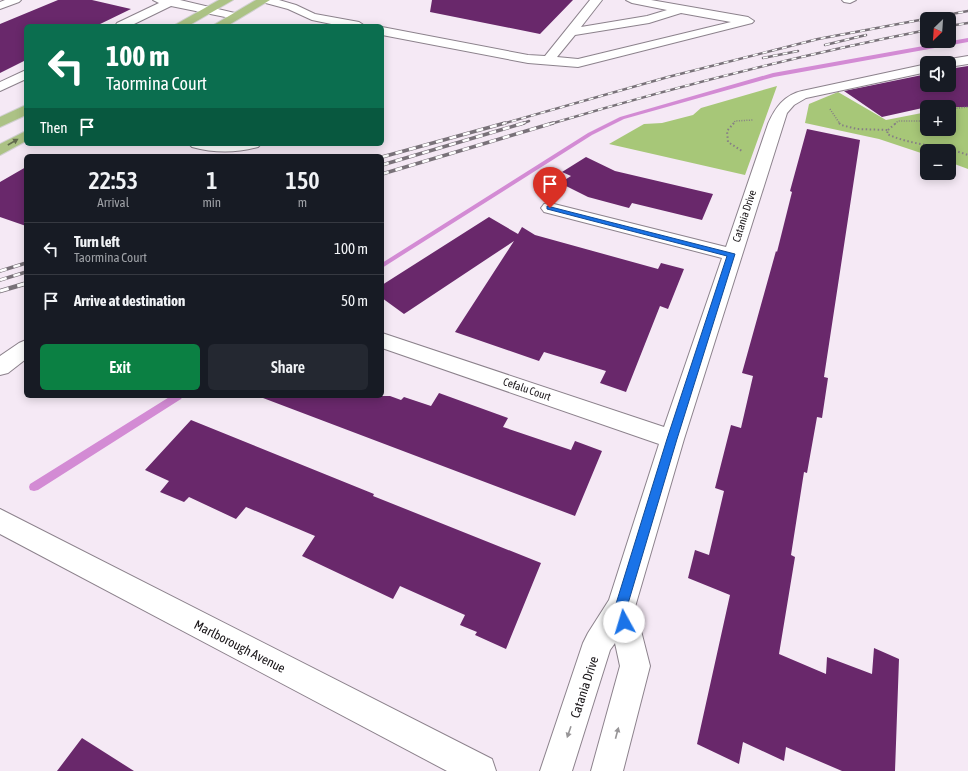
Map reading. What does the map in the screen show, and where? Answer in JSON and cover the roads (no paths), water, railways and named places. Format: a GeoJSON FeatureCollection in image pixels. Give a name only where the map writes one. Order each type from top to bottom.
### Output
{"type":"FeatureCollection","features":[{"type":"Feature","properties":{"kind":"main road"},"geometry":{"type":"LineString","coordinates":[[183,24],[227,0]]}},
{"type":"Feature","properties":{"kind":"main road"},"geometry":{"type":"LineString","coordinates":[[221,24],[265,0]]}},
{"type":"Feature","properties":{"kind":"main road"},"geometry":{"type":"LineString","coordinates":[[0,123],[24,110]]}},
{"type":"Feature","properties":{"kind":"main road"},"geometry":{"type":"LineString","coordinates":[[0,150],[24,136]]}},
{"type":"Feature","properties":{"kind":"street"},"geometry":{"type":"LineString","coordinates":[[0,6],[15,0]]}},
{"type":"Feature","properties":{"kind":"street"},"geometry":{"type":"LineString","coordinates":[[265,0],[292,7],[312,17],[349,24]]}},
{"type":"Feature","properties":{"kind":"street"},"geometry":{"type":"LineString","coordinates":[[548,60],[596,0]]}},
{"type":"Feature","properties":{"kind":"street"},"geometry":{"type":"LineString","coordinates":[[384,31],[528,59],[578,63],[748,22],[632,0]]}},
{"type":"Feature","properties":{"kind":"street"},"geometry":{"type":"LineString","coordinates":[[126,24],[167,1],[234,16]]}},
{"type":"Feature","properties":{"kind":"street"},"geometry":{"type":"LineString","coordinates":[[571,32],[609,28],[649,19],[680,9]]}},
{"type":"Feature","properties":{"kind":"street"},"geometry":{"type":"LineString","coordinates":[[956,62],[968,60]]}},
{"type":"Feature","properties":{"kind":"street","name":"Catania Drive"},"geometry":{"type":"LineString","coordinates":[[556,771],[598,642],[621,607],[672,439],[731,254],[780,112],[789,102],[802,95],[920,70]]}},
{"type":"Feature","properties":{"kind":"street"},"geometry":{"type":"LineString","coordinates":[[0,87],[24,75]]}},
{"type":"Feature","properties":{"kind":"street"},"geometry":{"type":"LineString","coordinates":[[212,146],[228,148],[240,146]]}},
{"type":"Feature","properties":{"kind":"street"},"geometry":{"type":"LineString","coordinates":[[550,208],[731,254]]}},
{"type":"Feature","properties":{"kind":"street","name":"Cefalu Court"},"geometry":{"type":"LineString","coordinates":[[384,341],[672,439]]}},
{"type":"Feature","properties":{"kind":"street"},"geometry":{"type":"LineString","coordinates":[[0,367],[24,349]]}},
{"type":"Feature","properties":{"kind":"street","name":"Marlborough Avenue"},"geometry":{"type":"LineString","coordinates":[[0,521],[480,771]]}},
{"type":"Feature","properties":{"kind":"street"},"geometry":{"type":"LineString","coordinates":[[607,771],[635,666],[621,607]]}},
{"type":"Feature","properties":{"kind":"waterway"},"geometry":{"type":"LineString","coordinates":[[384,265],[590,134],[622,118],[773,75],[968,40]]}},
{"type":"Feature","properties":{"kind":"waterway"},"geometry":{"type":"LineString","coordinates":[[34,487],[175,398]]}},
{"type":"Feature","properties":{"kind":"railway"},"geometry":{"type":"LineString","coordinates":[[502,124],[668,77],[818,39],[968,11]]}},
{"type":"Feature","properties":{"kind":"railway"},"geometry":{"type":"LineString","coordinates":[[956,25],[968,23]]}},
{"type":"Feature","properties":{"kind":"railway"},"geometry":{"type":"LineString","coordinates":[[550,124],[737,72],[920,31]]}},
{"type":"Feature","properties":{"kind":"railway"},"geometry":{"type":"LineString","coordinates":[[825,45],[866,35]]}},
{"type":"Feature","properties":{"kind":"railway"},"geometry":{"type":"LineString","coordinates":[[763,58],[798,51]]}},
{"type":"Feature","properties":{"kind":"railway"},"geometry":{"type":"LineString","coordinates":[[522,123],[529,121]]}},
{"type":"Feature","properties":{"kind":"railway"},"geometry":{"type":"LineString","coordinates":[[384,156],[505,123]]}},
{"type":"Feature","properties":{"kind":"railway"},"geometry":{"type":"LineString","coordinates":[[384,164],[522,123]]}},
{"type":"Feature","properties":{"kind":"railway"},"geometry":{"type":"LineString","coordinates":[[384,173],[553,123]]}},
{"type":"Feature","properties":{"kind":"railway"},"geometry":{"type":"LineString","coordinates":[[0,271],[24,264]]}},
{"type":"Feature","properties":{"kind":"railway"},"geometry":{"type":"LineString","coordinates":[[0,280],[24,273]]}},
{"type":"Feature","properties":{"kind":"railway"},"geometry":{"type":"LineString","coordinates":[[0,291],[22,285]]}}]}
